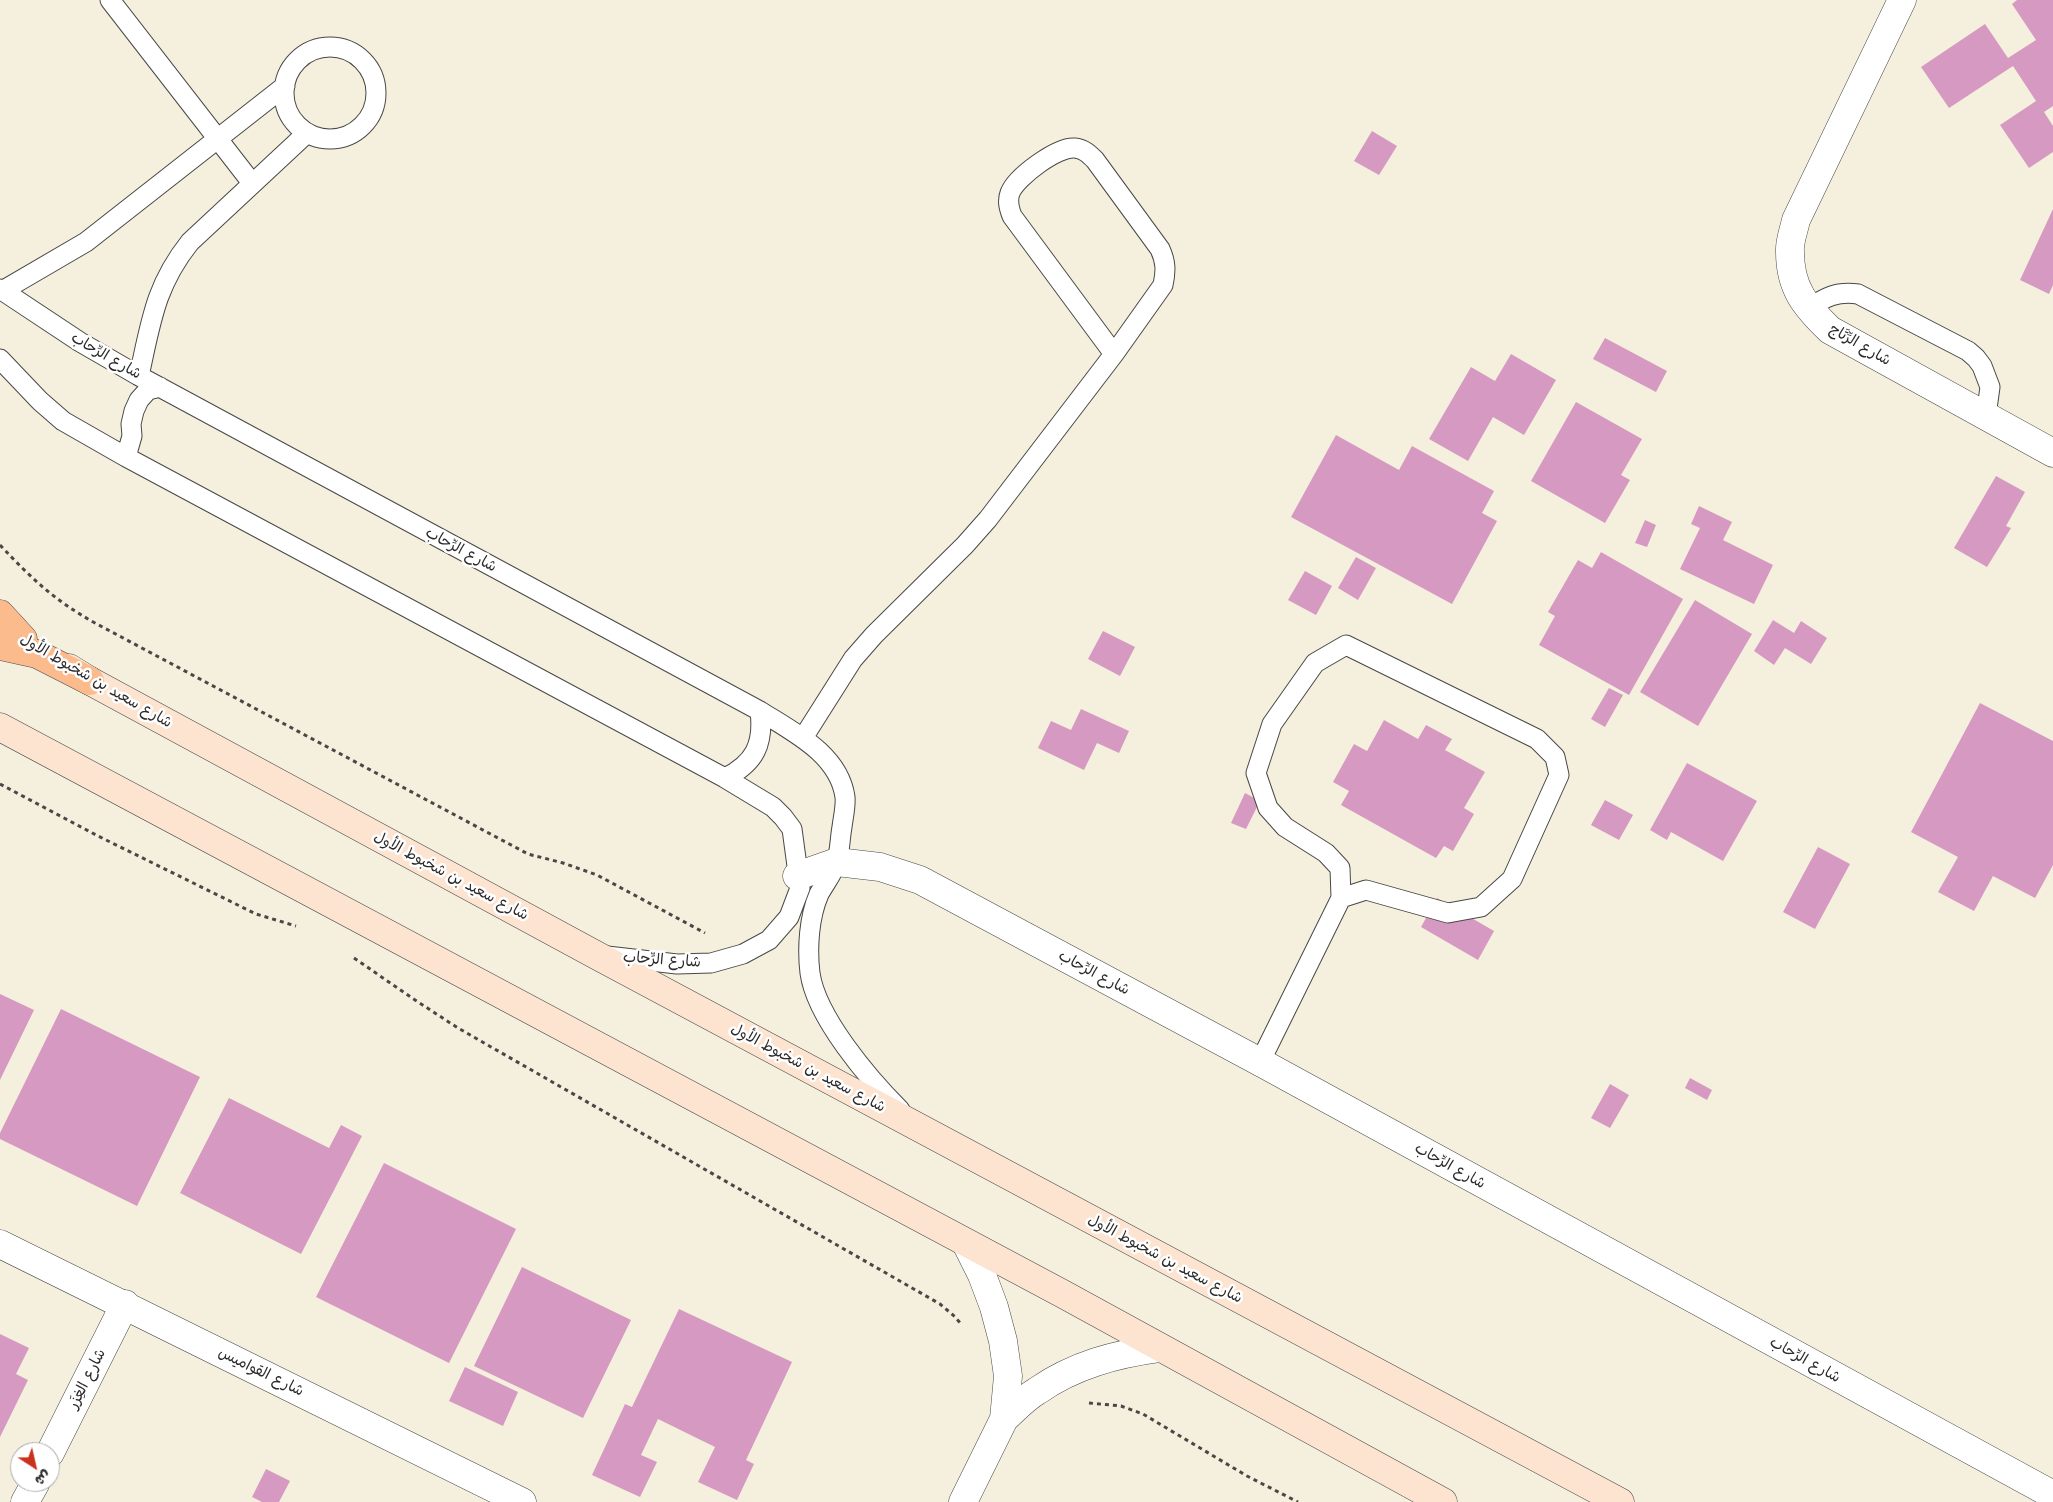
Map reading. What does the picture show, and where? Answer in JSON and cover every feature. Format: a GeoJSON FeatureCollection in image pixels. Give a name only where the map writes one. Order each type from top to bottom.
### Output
{"type":"FeatureCollection","features":[{"type":"Feature","properties":{"kind":"main road"},"geometry":{"type":"LineString","coordinates":[[0,614],[12,642]]}},
{"type":"Feature","properties":{"kind":"main road","name":"شارع سعيد بن شخبوط الأول"},"geometry":{"type":"LineString","coordinates":[[0,626],[12,642],[90,681],[596,955],[1620,1502]]}},
{"type":"Feature","properties":{"kind":"main road"},"geometry":{"type":"LineString","coordinates":[[0,727],[966,1243],[1443,1502]]}},
{"type":"Feature","properties":{"kind":"street","name":"شارع الرِّتَاج"},"geometry":{"type":"LineString","coordinates":[[1902,0],[1796,220],[1789,251],[1794,282],[1808,309],[1830,330],[2053,453]]}},
{"type":"Feature","properties":{"kind":"street","name":"شارع الرِّحاب"},"geometry":{"type":"LineString","coordinates":[[797,876],[837,862],[880,867],[920,880],[1260,1062],[2053,1495]]}},
{"type":"Feature","properties":{"kind":"street"},"geometry":{"type":"LineString","coordinates":[[963,1502],[1004,1419],[1008,1376],[1003,1341],[994,1307],[982,1274],[966,1243]]}},
{"type":"Feature","properties":{"kind":"street","name":"شارع القواميس"},"geometry":{"type":"LineString","coordinates":[[0,1244],[125,1304],[522,1502]]}},
{"type":"Feature","properties":{"kind":"street","name":"شارع الغِزَر"},"geometry":{"type":"LineString","coordinates":[[56,1442],[125,1304]]}},
{"type":"Feature","properties":{"kind":"street"},"geometry":{"type":"LineString","coordinates":[[1004,1419],[1036,1391],[1065,1374],[1095,1361],[1160,1348]]}},
{"type":"Feature","properties":{"kind":"lane"},"geometry":{"type":"LineString","coordinates":[[110,0],[252,183]]}},
{"type":"Feature","properties":{"kind":"lane"},"geometry":{"type":"LineString","coordinates":[[338,47],[354,53],[368,66],[375,82],[376,100],[370,116],[358,130],[342,138],[324,139],[306,133],[293,121],[285,104],[285,86],[291,69],[303,56],[320,48],[338,47]]}},
{"type":"Feature","properties":{"kind":"lane"},"geometry":{"type":"LineString","coordinates":[[1,290],[86,242],[285,86]]}},
{"type":"Feature","properties":{"kind":"lane"},"geometry":{"type":"LineString","coordinates":[[139,376],[156,301],[165,279],[176,260],[190,242],[306,133]]}},
{"type":"Feature","properties":{"kind":"lane"},"geometry":{"type":"LineString","coordinates":[[803,738],[853,659],[874,635],[965,545],[988,519],[1114,354],[1163,285],[1166,273],[1165,260],[1160,249],[1095,160],[1087,152],[1077,148],[1065,148],[1055,152],[1016,182],[1009,194],[1009,209],[1012,216],[1114,354]]}},
{"type":"Feature","properties":{"kind":"lane","name":"شارع الرِّحاب"},"geometry":{"type":"LineString","coordinates":[[1,290],[80,342],[139,376],[760,711],[803,738],[829,761],[840,778],[846,798],[837,862],[818,896],[813,915],[808,947],[810,974],[820,1003],[846,1048],[880,1089],[913,1124]]}},
{"type":"Feature","properties":{"kind":"lane"},"geometry":{"type":"LineString","coordinates":[[1808,309],[1835,293],[1847,292],[1858,294],[1968,351],[1982,366],[1990,387],[1986,416]]}},
{"type":"Feature","properties":{"kind":"lane","name":"شارع الرِّحاب"},"geometry":{"type":"LineString","coordinates":[[0,359],[40,401],[63,420],[126,457],[725,778],[773,807],[792,829],[800,888],[789,916],[769,940],[743,954],[711,963],[677,964],[596,955]]}},
{"type":"Feature","properties":{"kind":"lane"},"geometry":{"type":"LineString","coordinates":[[126,457],[132,436],[132,424],[137,405],[148,390],[160,387]]}},
{"type":"Feature","properties":{"kind":"lane"},"geometry":{"type":"LineString","coordinates":[[1260,1062],[1341,898],[1340,868],[1326,852],[1285,827],[1268,808],[1256,773],[1272,724],[1315,663],[1346,645],[1537,739],[1555,757],[1559,776],[1512,879],[1481,907],[1448,913],[1366,890],[1341,898]]}},
{"type":"Feature","properties":{"kind":"lane"},"geometry":{"type":"LineString","coordinates":[[725,778],[737,772],[748,763],[756,751],[762,725],[760,711]]}},
{"type":"Feature","properties":{"kind":"path"},"geometry":{"type":"LineString","coordinates":[[0,544],[41,588],[95,624],[528,854],[563,863],[597,875],[713,937]]}},
{"type":"Feature","properties":{"kind":"path"},"geometry":{"type":"LineString","coordinates":[[0,784],[96,835],[256,914],[303,929]]}},
{"type":"Feature","properties":{"kind":"path"},"geometry":{"type":"LineString","coordinates":[[353,956],[458,1028],[940,1304],[953,1314],[964,1328]]}},
{"type":"Feature","properties":{"kind":"path"},"geometry":{"type":"LineString","coordinates":[[1085,1403],[1122,1406],[1143,1414],[1247,1476],[1298,1502]]}},
{"type":"Feature","properties":{"kind":"building"},"geometry":{"type":"Polygon","coordinates":[[[2017,0],[2053,0],[2053,106],[2044,112],[2053,126],[2053,152],[2029,168],[2000,125],[2036,101],[2013,66],[1949,108],[1921,67],[1985,24],[2008,58],[2036,40],[2012,4],[2017,0]]]}},
{"type":"Feature","properties":{"kind":"building"},"geometry":{"type":"Polygon","coordinates":[[[1372,131],[1397,146],[1379,175],[1354,161],[1372,131]]]}},
{"type":"Feature","properties":{"kind":"building"},"geometry":{"type":"Polygon","coordinates":[[[2053,209],[2053,285],[2049,294],[2020,280],[2053,209]]]}},
{"type":"Feature","properties":{"kind":"building"},"geometry":{"type":"Polygon","coordinates":[[[1605,338],[1667,371],[1656,392],[1593,359],[1605,338]]]}},
{"type":"Feature","properties":{"kind":"building"},"geometry":{"type":"Polygon","coordinates":[[[1511,354],[1556,380],[1524,435],[1493,417],[1468,461],[1429,439],[1471,367],[1495,381],[1511,354]]]}},
{"type":"Feature","properties":{"kind":"building"},"geometry":{"type":"Polygon","coordinates":[[[1576,402],[1642,439],[1621,475],[1630,480],[1605,523],[1531,481],[1576,402]]]}},
{"type":"Feature","properties":{"kind":"building"},"geometry":{"type":"Polygon","coordinates":[[[1336,435],[1399,470],[1412,446],[1494,491],[1482,513],[1497,521],[1452,604],[1291,517],[1336,435]]]}},
{"type":"Feature","properties":{"kind":"building"},"geometry":{"type":"Polygon","coordinates":[[[1996,476],[2025,492],[2006,526],[2011,528],[1987,567],[1954,548],[1996,476]]]}},
{"type":"Feature","properties":{"kind":"building"},"geometry":{"type":"Polygon","coordinates":[[[1699,506],[1732,522],[1723,540],[1773,565],[1754,604],[1680,569],[1700,528],[1691,524],[1699,506]]]}},
{"type":"Feature","properties":{"kind":"building"},"geometry":{"type":"Polygon","coordinates":[[[1645,520],[1656,525],[1647,547],[1635,543],[1645,520]]]}},
{"type":"Feature","properties":{"kind":"building"},"geometry":{"type":"Polygon","coordinates":[[[1601,552],[1683,599],[1629,695],[1539,645],[1555,616],[1548,612],[1578,560],[1592,568],[1601,552]]]}},
{"type":"Feature","properties":{"kind":"building"},"geometry":{"type":"Polygon","coordinates":[[[1356,557],[1376,568],[1358,600],[1338,588],[1356,557]]]}},
{"type":"Feature","properties":{"kind":"building"},"geometry":{"type":"Polygon","coordinates":[[[1305,571],[1332,586],[1316,615],[1288,600],[1305,571]]]}},
{"type":"Feature","properties":{"kind":"building"},"geometry":{"type":"Polygon","coordinates":[[[1695,600],[1752,634],[1698,726],[1640,692],[1695,600]]]}},
{"type":"Feature","properties":{"kind":"building"},"geometry":{"type":"Polygon","coordinates":[[[1773,620],[1794,633],[1801,621],[1827,638],[1811,664],[1785,648],[1774,665],[1754,651],[1773,620]]]}},
{"type":"Feature","properties":{"kind":"building"},"geometry":{"type":"Polygon","coordinates":[[[1103,631],[1135,647],[1120,676],[1088,659],[1103,631]]]}},
{"type":"Feature","properties":{"kind":"building"},"geometry":{"type":"Polygon","coordinates":[[[1609,688],[1623,695],[1605,727],[1591,719],[1609,688]]]}},
{"type":"Feature","properties":{"kind":"building"},"geometry":{"type":"Polygon","coordinates":[[[1980,703],[2053,741],[2053,865],[2035,898],[1993,876],[1974,911],[1938,892],[1958,857],[1911,832],[1980,703]]]}},
{"type":"Feature","properties":{"kind":"building"},"geometry":{"type":"Polygon","coordinates":[[[1081,709],[1129,731],[1119,753],[1097,743],[1084,770],[1038,748],[1051,721],[1071,730],[1081,709]]]}},
{"type":"Feature","properties":{"kind":"building"},"geometry":{"type":"Polygon","coordinates":[[[1384,720],[1418,739],[1426,725],[1452,739],[1445,750],[1485,772],[1464,808],[1474,814],[1453,851],[1444,846],[1436,858],[1341,805],[1349,791],[1333,782],[1354,744],[1367,751],[1384,720]]]}},
{"type":"Feature","properties":{"kind":"building"},"geometry":{"type":"Polygon","coordinates":[[[1687,763],[1757,801],[1723,861],[1671,832],[1667,840],[1650,830],[1687,763]]]}},
{"type":"Feature","properties":{"kind":"building"},"geometry":{"type":"Polygon","coordinates":[[[1245,793],[1260,801],[1246,829],[1231,823],[1245,793]]]}},
{"type":"Feature","properties":{"kind":"building"},"geometry":{"type":"Polygon","coordinates":[[[1605,800],[1633,815],[1619,840],[1591,825],[1605,800]]]}},
{"type":"Feature","properties":{"kind":"building"},"geometry":{"type":"Polygon","coordinates":[[[1818,847],[1850,864],[1815,929],[1783,912],[1818,847]]]}},
{"type":"Feature","properties":{"kind":"building"},"geometry":{"type":"Polygon","coordinates":[[[1437,898],[1494,931],[1478,960],[1421,927],[1437,898]]]}},
{"type":"Feature","properties":{"kind":"building"},"geometry":{"type":"Polygon","coordinates":[[[0,994],[34,1010],[0,1080],[0,994]]]}},
{"type":"Feature","properties":{"kind":"building"},"geometry":{"type":"Polygon","coordinates":[[[61,1009],[200,1077],[137,1206],[0,1139],[0,1133],[61,1009]]]}},
{"type":"Feature","properties":{"kind":"building"},"geometry":{"type":"Polygon","coordinates":[[[1690,1078],[1712,1090],[1707,1100],[1685,1088],[1690,1078]]]}},
{"type":"Feature","properties":{"kind":"building"},"geometry":{"type":"Polygon","coordinates":[[[1610,1084],[1629,1095],[1610,1128],[1591,1118],[1610,1084]]]}},
{"type":"Feature","properties":{"kind":"building"},"geometry":{"type":"Polygon","coordinates":[[[229,1098],[329,1148],[341,1125],[362,1136],[301,1254],[180,1193],[229,1098]]]}},
{"type":"Feature","properties":{"kind":"building"},"geometry":{"type":"Polygon","coordinates":[[[384,1163],[516,1229],[449,1363],[316,1297],[384,1163]]]}},
{"type":"Feature","properties":{"kind":"building"},"geometry":{"type":"Polygon","coordinates":[[[522,1267],[631,1320],[583,1418],[474,1366],[522,1267]]]}},
{"type":"Feature","properties":{"kind":"building"},"geometry":{"type":"Polygon","coordinates":[[[679,1309],[792,1362],[746,1460],[754,1464],[737,1500],[698,1482],[715,1447],[658,1419],[641,1455],[657,1462],[640,1497],[592,1475],[625,1404],[632,1407],[679,1309]]]}},
{"type":"Feature","properties":{"kind":"building"},"geometry":{"type":"Polygon","coordinates":[[[0,1334],[29,1348],[16,1374],[28,1380],[0,1437],[0,1334]]]}},
{"type":"Feature","properties":{"kind":"building"},"geometry":{"type":"Polygon","coordinates":[[[465,1367],[518,1392],[503,1426],[449,1401],[465,1367]]]}},
{"type":"Feature","properties":{"kind":"building"},"geometry":{"type":"Polygon","coordinates":[[[266,1469],[290,1481],[279,1502],[262,1502],[252,1497],[266,1469]]]}}]}
